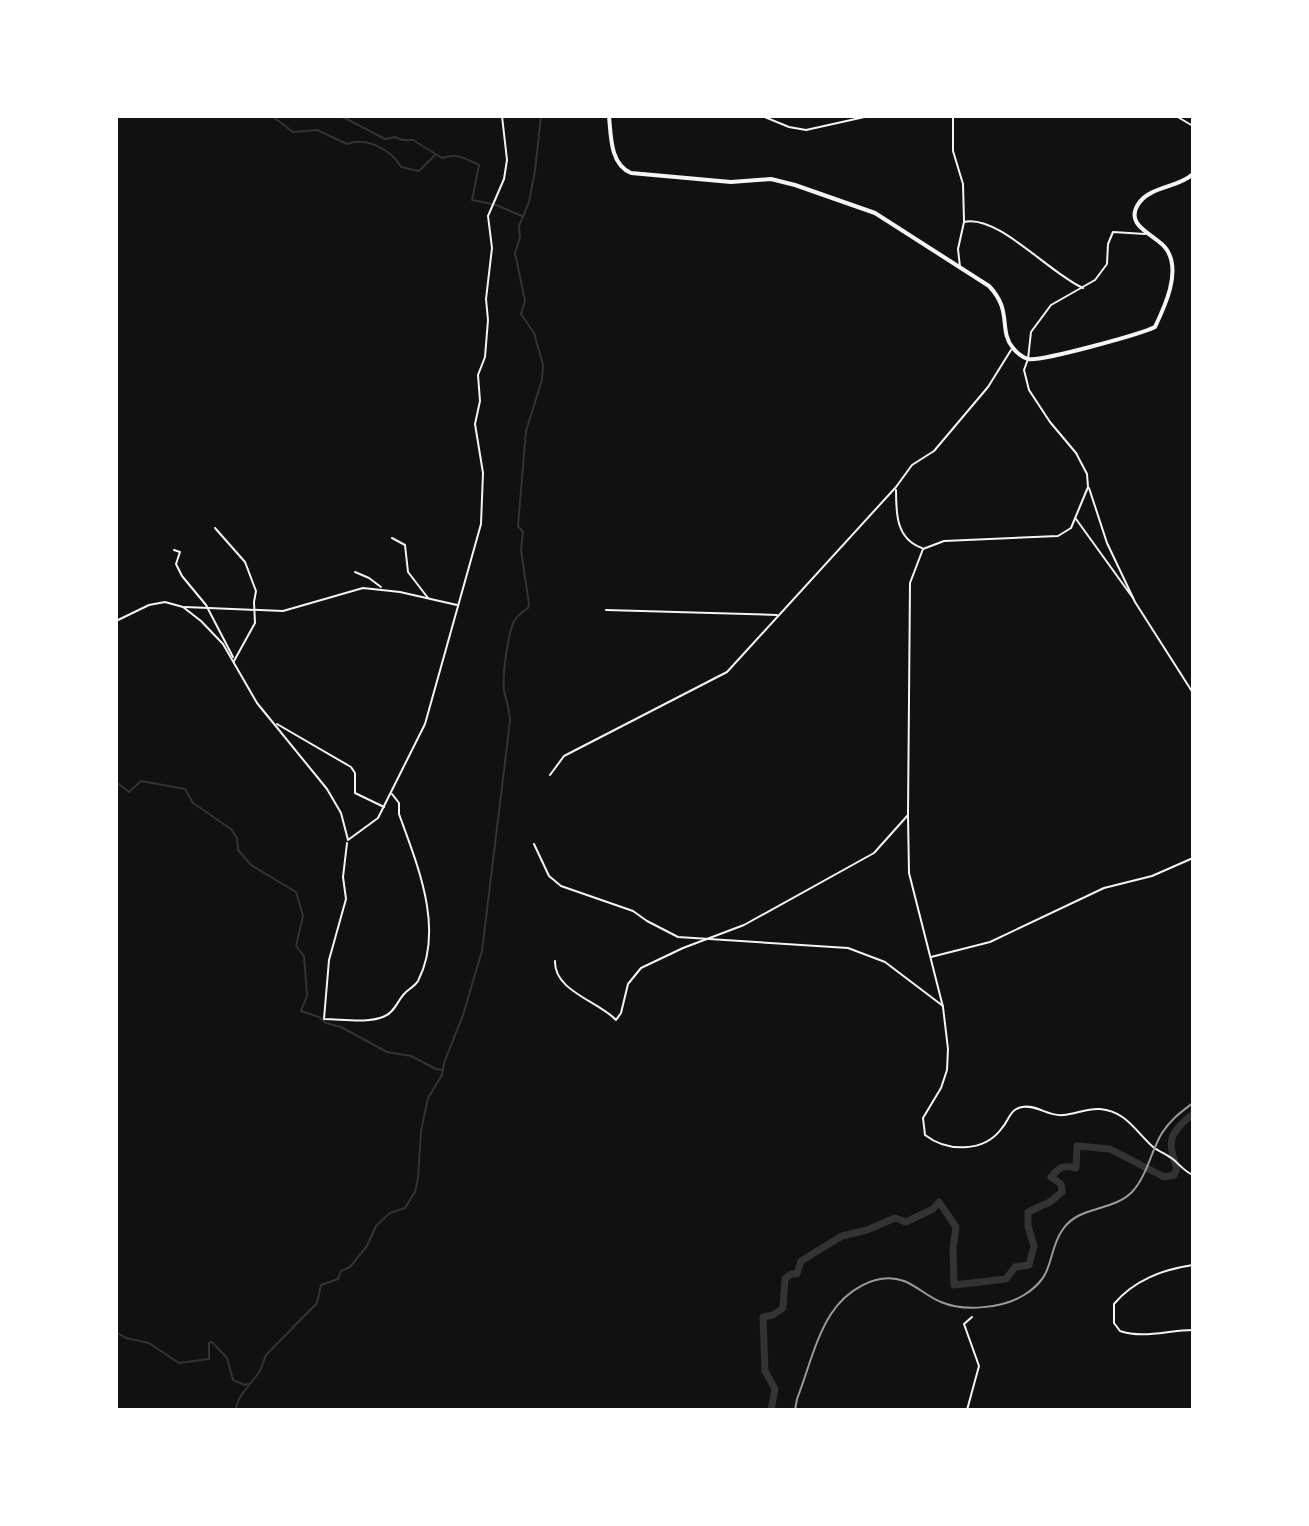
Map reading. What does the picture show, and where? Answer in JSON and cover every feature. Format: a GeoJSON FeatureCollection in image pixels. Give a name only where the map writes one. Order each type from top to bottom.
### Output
{"type":"FeatureCollection","features":[{"type":"Feature","properties":{"kind":"main road"},"geometry":{"type":"LineString","coordinates":[[609,116],[615,155],[623,170],[706,181],[771,179],[875,213],[989,286],[1004,308],[1012,347],[1028,359],[1045,358],[1155,327],[1169,291],[1173,267],[1167,249],[1137,224],[1134,212],[1147,195],[1178,185],[1193,174]]}},
{"type":"Feature","properties":{"kind":"street"},"geometry":{"type":"LineString","coordinates":[[348,840],[371,825],[385,807],[425,724],[481,524],[483,473],[475,424],[480,401],[478,375],[485,357],[488,320],[486,299],[492,248],[488,216],[506,169],[507,148],[502,116]]}},
{"type":"Feature","properties":{"kind":"street"},"geometry":{"type":"LineString","coordinates":[[762,116],[806,130],[869,116]]}},
{"type":"Feature","properties":{"kind":"street"},"geometry":{"type":"LineString","coordinates":[[953,116],[953,151],[963,184],[964,222],[958,249],[960,268]]}},
{"type":"Feature","properties":{"kind":"street"},"geometry":{"type":"LineString","coordinates":[[1176,116],[1193,126]]}},
{"type":"Feature","properties":{"kind":"street"},"geometry":{"type":"LineString","coordinates":[[964,222],[975,220],[992,226],[1084,288]]}},
{"type":"Feature","properties":{"kind":"street"},"geometry":{"type":"LineString","coordinates":[[1135,602],[1107,543],[1088,487],[1087,474],[1076,453],[1029,390],[1024,370],[1031,332],[1051,305],[1095,280],[1107,264],[1108,244],[1113,232],[1146,234]]}},
{"type":"Feature","properties":{"kind":"street"},"geometry":{"type":"LineString","coordinates":[[550,775],[564,756],[727,672],[896,487],[912,465],[934,451],[988,387],[1012,347]]}},
{"type":"Feature","properties":{"kind":"street"},"geometry":{"type":"LineString","coordinates":[[896,487],[896,515],[904,536],[923,549],[944,541],[1058,536],[1071,528],[1088,487]]}},
{"type":"Feature","properties":{"kind":"street"},"geometry":{"type":"LineString","coordinates":[[1076,518],[1193,693]]}},
{"type":"Feature","properties":{"kind":"street"},"geometry":{"type":"LineString","coordinates":[[215,528],[245,562],[256,591],[252,630],[234,662]]}},
{"type":"Feature","properties":{"kind":"street"},"geometry":{"type":"LineString","coordinates":[[392,538],[405,545],[408,572],[428,598]]}},
{"type":"Feature","properties":{"kind":"street"},"geometry":{"type":"LineString","coordinates":[[923,549],[910,583],[909,873],[943,1007],[948,1049],[947,1070],[941,1088],[923,1118],[925,1135],[937,1144],[958,1149],[983,1143],[1002,1129],[1018,1107],[1028,1106],[1061,1116],[1101,1109],[1127,1120],[1155,1148],[1193,1175]]}},
{"type":"Feature","properties":{"kind":"street"},"geometry":{"type":"LineString","coordinates":[[174,550],[180,552],[176,564],[182,576],[208,608],[234,662]]}},
{"type":"Feature","properties":{"kind":"street"},"geometry":{"type":"LineString","coordinates":[[355,572],[383,589]]}},
{"type":"Feature","properties":{"kind":"street"},"geometry":{"type":"LineString","coordinates":[[116,621],[157,602],[183,607],[290,610],[363,588],[383,589],[458,606]]}},
{"type":"Feature","properties":{"kind":"street"},"geometry":{"type":"LineString","coordinates":[[183,607],[223,644],[257,703],[327,789],[341,813],[348,840],[343,877],[346,899],[329,960],[324,1019],[373,1019],[393,1011],[404,994],[417,984],[429,939],[429,926],[419,876],[399,814],[399,803],[391,793]]}},
{"type":"Feature","properties":{"kind":"street"},"geometry":{"type":"LineString","coordinates":[[606,610],[779,615]]}},
{"type":"Feature","properties":{"kind":"street"},"geometry":{"type":"LineString","coordinates":[[272,721],[351,767],[355,773],[355,793],[385,807]]}},
{"type":"Feature","properties":{"kind":"street"},"geometry":{"type":"LineString","coordinates":[[555,961],[557,975],[563,983],[605,1008],[616,1020],[621,1013],[628,984],[641,968],[744,925],[874,853],[908,815]]}},
{"type":"Feature","properties":{"kind":"street"},"geometry":{"type":"LineString","coordinates":[[534,844],[549,876],[561,886],[633,911],[678,937],[848,948],[885,962],[943,1007]]}},
{"type":"Feature","properties":{"kind":"street"},"geometry":{"type":"LineString","coordinates":[[930,958],[990,942],[1104,888],[1152,876],[1193,858]]}},
{"type":"Feature","properties":{"kind":"street"},"geometry":{"type":"LineString","coordinates":[[1193,1265],[1153,1276],[1131,1287],[1114,1304],[1114,1323],[1120,1331],[1129,1335],[1142,1337],[1193,1330]]}},
{"type":"Feature","properties":{"kind":"street"},"geometry":{"type":"LineString","coordinates":[[967,1410],[979,1366],[964,1324],[972,1317]]}},
{"type":"Feature","properties":{"kind":"waterway"},"geometry":{"type":"LineString","coordinates":[[272,116],[293,132],[317,130],[347,144],[370,143],[385,150],[401,167],[419,171],[435,155]]}},
{"type":"Feature","properties":{"kind":"waterway"},"geometry":{"type":"LineString","coordinates":[[341,116],[385,139],[413,140],[442,158],[457,156],[479,165],[472,200],[496,205],[522,216]]}},
{"type":"Feature","properties":{"kind":"waterway"},"geometry":{"type":"LineString","coordinates":[[235,1410],[240,1397],[260,1371],[266,1355],[317,1303],[321,1285],[338,1279],[341,1271],[350,1267],[367,1246],[376,1226],[390,1213],[405,1208],[415,1192],[421,1131],[428,1098],[442,1075],[482,951],[510,721],[504,690],[506,655],[514,621],[529,604],[521,550],[523,532],[518,526],[526,431],[542,380],[543,365],[534,333],[521,314],[525,301],[515,253],[520,237],[519,226],[529,202],[535,171],[541,116]]}},
{"type":"Feature","properties":{"kind":"waterway"},"geometry":{"type":"LineString","coordinates":[[116,782],[129,792],[141,781],[185,789],[193,803],[231,829],[237,838],[238,850],[251,865],[296,892],[303,916],[296,946],[304,956],[307,996],[301,1011],[341,1027],[387,1052],[411,1056],[443,1070]]}},
{"type":"Feature","properties":{"kind":"waterway"},"geometry":{"type":"LineString","coordinates":[[771,1410],[775,1389],[765,1371],[763,1317],[783,1308],[785,1279],[797,1274],[801,1261],[842,1236],[895,1218],[906,1222],[933,1209],[939,1202],[956,1227],[954,1285],[1006,1279],[1015,1267],[1029,1265],[1034,1246],[1028,1226],[1028,1212],[1050,1202],[1062,1192],[1061,1184],[1051,1177],[1062,1168],[1076,1168],[1077,1146],[1110,1149],[1164,1177],[1174,1175],[1177,1168],[1172,1138],[1179,1126],[1193,1114]]}},
{"type":"Feature","properties":{"kind":"waterway"},"geometry":{"type":"LineString","coordinates":[[116,1332],[126,1338],[149,1343],[179,1363],[209,1359],[209,1343],[212,1342],[227,1358],[233,1380],[248,1384]]}},
{"type":"Feature","properties":{"kind":"railway"},"geometry":{"type":"LineString","coordinates":[[795,1410],[825,1324],[837,1306],[853,1291],[873,1281],[893,1279],[909,1283],[941,1302],[972,1308],[1005,1303],[1024,1295],[1042,1280],[1058,1238],[1070,1221],[1115,1203],[1132,1192],[1165,1128],[1193,1103]]}}]}
